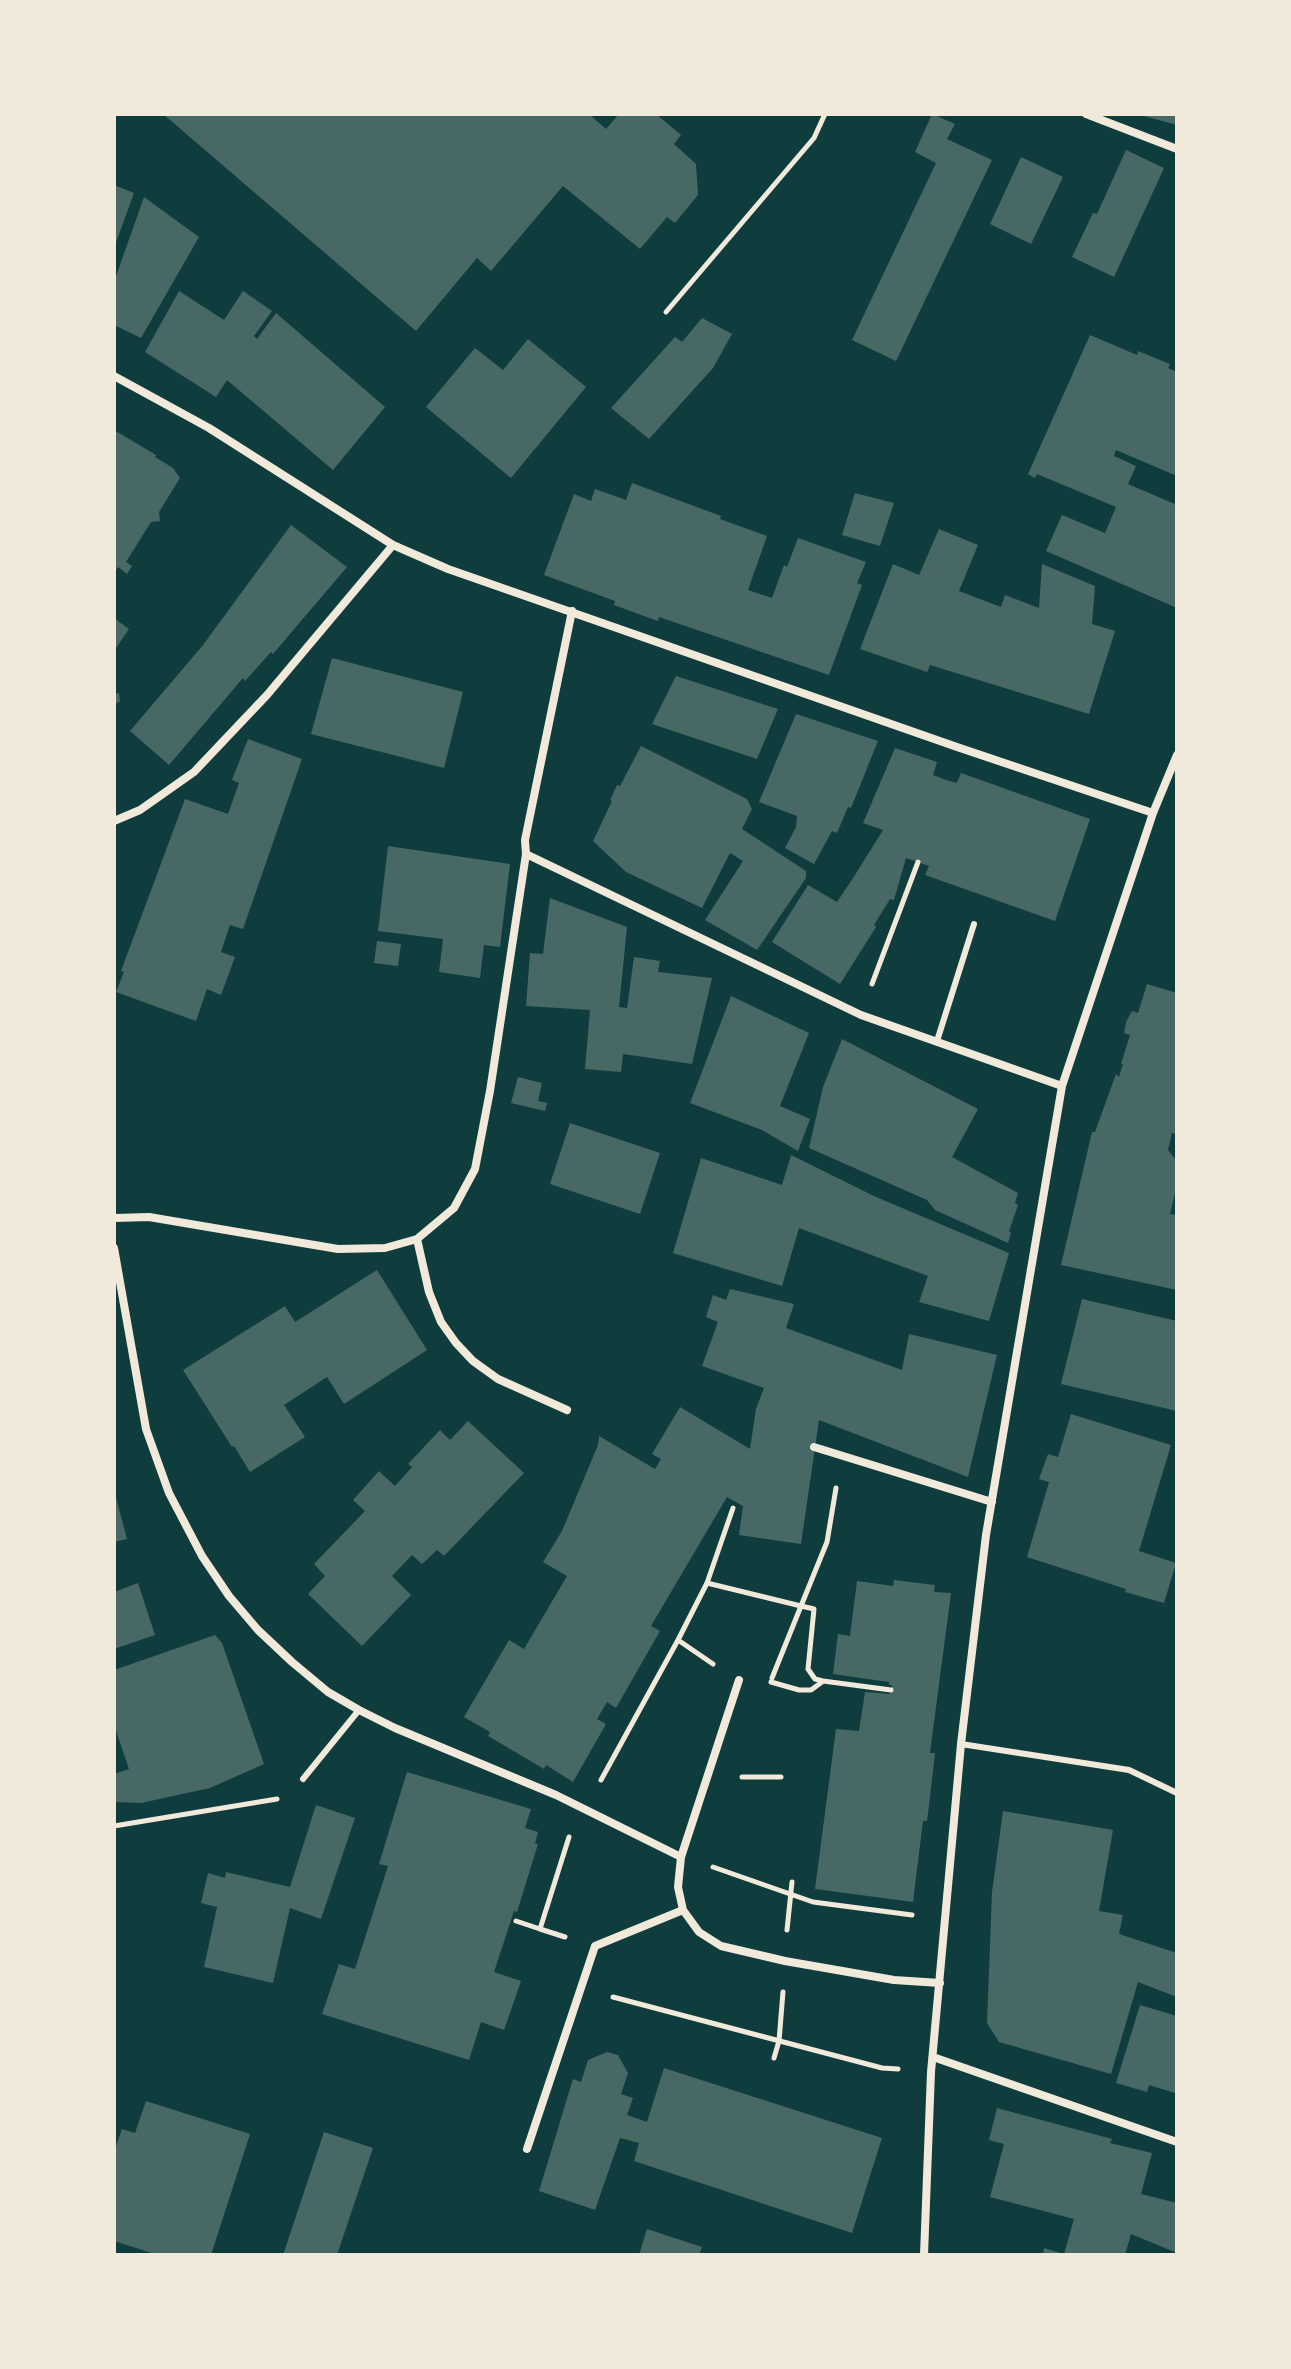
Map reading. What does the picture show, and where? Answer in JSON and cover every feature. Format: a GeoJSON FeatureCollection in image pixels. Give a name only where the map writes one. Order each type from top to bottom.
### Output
{"type":"FeatureCollection","features":[{"type":"Feature","properties":{"kind":"street"},"geometry":{"type":"LineString","coordinates":[[1086,114],[1177,149]]}},
{"type":"Feature","properties":{"kind":"street"},"geometry":{"type":"LineString","coordinates":[[114,376],[209,428],[393,545],[448,569],[1153,813]]}},
{"type":"Feature","properties":{"kind":"street"},"geometry":{"type":"LineString","coordinates":[[114,821],[140,810],[194,772],[267,695],[393,545]]}},
{"type":"Feature","properties":{"kind":"street"},"geometry":{"type":"LineString","coordinates":[[114,1218],[149,1217],[338,1249],[385,1248],[417,1239],[454,1208],[475,1169],[490,1091],[526,854],[525,840],[572,611]]}},
{"type":"Feature","properties":{"kind":"street"},"geometry":{"type":"LineString","coordinates":[[924,2255],[931,2072],[961,1744],[992,1502],[1062,1086],[1153,813],[1177,755]]}},
{"type":"Feature","properties":{"kind":"street"},"geometry":{"type":"LineString","coordinates":[[526,854],[861,1015],[1062,1086]]}},
{"type":"Feature","properties":{"kind":"street"},"geometry":{"type":"LineString","coordinates":[[417,1239],[429,1292],[441,1322],[456,1343],[473,1361],[498,1379],[567,1410]]}},
{"type":"Feature","properties":{"kind":"street"},"geometry":{"type":"LineString","coordinates":[[114,1248],[146,1429],[169,1493],[202,1556],[229,1596],[258,1630],[316,1682],[359,1710],[556,1795],[681,1857]]}},
{"type":"Feature","properties":{"kind":"street"},"geometry":{"type":"LineString","coordinates":[[814,1447],[992,1502]]}},
{"type":"Feature","properties":{"kind":"street"},"geometry":{"type":"LineString","coordinates":[[739,1680],[681,1857],[678,1887],[683,1910],[699,1932],[721,1946],[800,1964],[894,1980],[940,1983]]}},
{"type":"Feature","properties":{"kind":"street"},"geometry":{"type":"LineString","coordinates":[[527,2149],[595,1946],[683,1910]]}},
{"type":"Feature","properties":{"kind":"street"},"geometry":{"type":"LineString","coordinates":[[933,2057],[1177,2142]]}},
{"type":"Feature","properties":{"kind":"lane"},"geometry":{"type":"LineString","coordinates":[[937,1041],[974,924]]}},
{"type":"Feature","properties":{"kind":"lane"},"geometry":{"type":"LineString","coordinates":[[303,1779],[359,1710]]}},
{"type":"Feature","properties":{"kind":"lane"},"geometry":{"type":"LineString","coordinates":[[961,1744],[1129,1770],[1177,1793]]}},
{"type":"Feature","properties":{"kind":"path"},"geometry":{"type":"LineString","coordinates":[[666,312],[814,138],[825,114]]}},
{"type":"Feature","properties":{"kind":"path"},"geometry":{"type":"LineString","coordinates":[[861,1015],[918,862]]}},
{"type":"Feature","properties":{"kind":"path"},"geometry":{"type":"LineString","coordinates":[[823,1681],[811,1690],[770,1682],[827,1542],[841,1456]]}},
{"type":"Feature","properties":{"kind":"path"},"geometry":{"type":"LineString","coordinates":[[733,1508],[707,1583],[678,1640],[739,1680]]}},
{"type":"Feature","properties":{"kind":"path"},"geometry":{"type":"LineString","coordinates":[[707,1583],[814,1609],[807,1665],[809,1673],[823,1681],[891,1690]]}},
{"type":"Feature","properties":{"kind":"path"},"geometry":{"type":"LineString","coordinates":[[767,1777],[781,1777]]}},
{"type":"Feature","properties":{"kind":"path"},"geometry":{"type":"LineString","coordinates":[[114,1826],[275,1800],[303,1779]]}},
{"type":"Feature","properties":{"kind":"path"},"geometry":{"type":"LineString","coordinates":[[738,1874],[813,1902],[945,1920]]}},
{"type":"Feature","properties":{"kind":"path"},"geometry":{"type":"LineString","coordinates":[[787,1925],[792,1882]]}},
{"type":"Feature","properties":{"kind":"path"},"geometry":{"type":"LineString","coordinates":[[516,1921],[540,1929]]}},
{"type":"Feature","properties":{"kind":"path"},"geometry":{"type":"LineString","coordinates":[[581,1988],[882,2068],[931,2072]]}},
{"type":"Feature","properties":{"kind":"building"},"geometry":{"type":"Polygon","coordinates":[[[163,114],[589,114],[606,129],[619,114],[656,114],[681,135],[674,144],[696,164],[698,195],[675,223],[667,217],[640,249],[563,186],[491,271],[477,258],[416,331],[163,114]]]}},
{"type":"Feature","properties":{"kind":"building"},"geometry":{"type":"Polygon","coordinates":[[[932,114],[955,124],[947,139],[992,160],[896,361],[852,340],[936,163],[915,152],[932,114]]]}},
{"type":"Feature","properties":{"kind":"building"},"geometry":{"type":"Polygon","coordinates":[[[1177,114],[1177,125],[1140,115],[1177,114]]]}},
{"type":"Feature","properties":{"kind":"building"},"geometry":{"type":"Polygon","coordinates":[[[1126,150],[1164,168],[1114,277],[1072,257],[1093,213],[1097,214],[1126,150]]]}},
{"type":"Feature","properties":{"kind":"building"},"geometry":{"type":"Polygon","coordinates":[[[1021,157],[1063,177],[1031,244],[990,224],[1021,157]]]}},
{"type":"Feature","properties":{"kind":"building"},"geometry":{"type":"Polygon","coordinates":[[[114,185],[134,193],[114,248],[114,185]]]}},
{"type":"Feature","properties":{"kind":"building"},"geometry":{"type":"Polygon","coordinates":[[[144,197],[199,237],[141,338],[114,325],[114,282],[144,197]]]}},
{"type":"Feature","properties":{"kind":"building"},"geometry":{"type":"Polygon","coordinates":[[[179,291],[224,320],[243,291],[272,311],[254,336],[257,339],[276,313],[385,407],[333,470],[227,380],[216,397],[145,352],[179,291]]]}},
{"type":"Feature","properties":{"kind":"building"},"geometry":{"type":"Polygon","coordinates":[[[702,318],[732,334],[713,368],[649,439],[611,408],[675,337],[682,342],[702,318]]]}},
{"type":"Feature","properties":{"kind":"building"},"geometry":{"type":"Polygon","coordinates":[[[1090,335],[1137,355],[1138,351],[1170,364],[1168,368],[1177,372],[1177,476],[1116,450],[1114,456],[1136,466],[1128,484],[1177,505],[1177,608],[1046,551],[1062,515],[1105,533],[1116,507],[1037,474],[1035,478],[1028,474],[1090,335]]]}},
{"type":"Feature","properties":{"kind":"building"},"geometry":{"type":"Polygon","coordinates":[[[528,339],[586,387],[511,478],[426,407],[475,348],[503,370],[528,339]]]}},
{"type":"Feature","properties":{"kind":"building"},"geometry":{"type":"Polygon","coordinates":[[[114,430],[156,455],[180,478],[159,512],[160,521],[151,522],[126,562],[132,566],[127,574],[118,567],[114,573],[114,430]]]}},
{"type":"Feature","properties":{"kind":"building"},"geometry":{"type":"Polygon","coordinates":[[[632,483],[767,536],[748,590],[772,598],[798,538],[866,562],[857,583],[862,585],[829,675],[659,617],[658,621],[655,620],[614,605],[615,601],[544,575],[574,494],[591,501],[595,489],[626,500],[632,483]]]}},
{"type":"Feature","properties":{"kind":"building"},"geometry":{"type":"Polygon","coordinates":[[[855,493],[894,503],[880,546],[842,535],[855,493]]]}},
{"type":"Feature","properties":{"kind":"building"},"geometry":{"type":"Polygon","coordinates":[[[291,525],[347,567],[273,654],[271,652],[245,681],[243,678],[169,765],[130,731],[203,645],[291,525]]]}},
{"type":"Feature","properties":{"kind":"building"},"geometry":{"type":"Polygon","coordinates":[[[939,529],[978,545],[959,591],[1001,607],[1005,595],[1039,608],[1042,564],[1095,586],[1092,624],[1115,631],[1089,714],[930,665],[927,672],[860,649],[893,564],[919,575],[939,529]]]}},
{"type":"Feature","properties":{"kind":"building"},"geometry":{"type":"Polygon","coordinates":[[[114,618],[129,629],[114,651],[114,618]]]}},
{"type":"Feature","properties":{"kind":"building"},"geometry":{"type":"Polygon","coordinates":[[[332,658],[463,692],[444,768],[311,734],[332,658]]]}},
{"type":"Feature","properties":{"kind":"building"},"geometry":{"type":"Polygon","coordinates":[[[676,676],[778,709],[757,759],[652,724],[676,676]]]}},
{"type":"Feature","properties":{"kind":"building"},"geometry":{"type":"Polygon","coordinates":[[[119,693],[120,701],[114,705],[114,694],[119,693]]]}},
{"type":"Feature","properties":{"kind":"building"},"geometry":{"type":"Polygon","coordinates":[[[796,714],[878,741],[851,808],[848,807],[837,833],[832,831],[814,864],[785,848],[796,827],[797,816],[759,802],[796,714]]]}},
{"type":"Feature","properties":{"kind":"building"},"geometry":{"type":"Polygon","coordinates":[[[248,739],[302,759],[243,929],[230,925],[221,952],[235,957],[221,995],[207,989],[196,1021],[116,992],[185,799],[228,814],[239,783],[232,780],[248,739]]]}},
{"type":"Feature","properties":{"kind":"building"},"geometry":{"type":"Polygon","coordinates":[[[641,746],[747,799],[752,809],[742,829],[806,871],[806,878],[757,950],[705,920],[743,861],[730,853],[702,908],[626,872],[593,841],[617,785],[620,786],[641,746]]]}},
{"type":"Feature","properties":{"kind":"building"},"geometry":{"type":"Polygon","coordinates":[[[895,748],[937,762],[933,775],[946,780],[957,783],[961,773],[1090,819],[1055,921],[925,875],[929,866],[906,858],[894,900],[890,899],[840,984],[772,942],[808,885],[837,902],[855,875],[883,830],[863,823],[895,748]]]}},
{"type":"Feature","properties":{"kind":"building"},"geometry":{"type":"Polygon","coordinates":[[[388,846],[510,864],[500,947],[484,945],[480,978],[439,972],[443,939],[378,931],[388,846]]]}},
{"type":"Feature","properties":{"kind":"building"},"geometry":{"type":"Polygon","coordinates":[[[550,898],[627,927],[619,1007],[627,1008],[634,957],[660,961],[658,972],[712,978],[692,1064],[623,1054],[621,1072],[585,1069],[590,1010],[526,1006],[530,953],[543,954],[550,898]]]}},
{"type":"Feature","properties":{"kind":"building"},"geometry":{"type":"Polygon","coordinates":[[[377,941],[401,944],[398,966],[374,963],[377,941]]]}},
{"type":"Feature","properties":{"kind":"building"},"geometry":{"type":"Polygon","coordinates":[[[1147,984],[1177,993],[1177,1134],[1172,1133],[1168,1150],[1177,1161],[1177,1184],[1170,1214],[1177,1215],[1177,1290],[1061,1265],[1092,1132],[1095,1132],[1116,1074],[1119,1077],[1130,1035],[1124,1033],[1126,1022],[1132,1011],[1138,1013],[1147,984]]]}},
{"type":"Feature","properties":{"kind":"building"},"geometry":{"type":"Polygon","coordinates":[[[731,996],[809,1033],[780,1106],[810,1119],[798,1151],[762,1130],[690,1103],[731,996]]]}},
{"type":"Feature","properties":{"kind":"building"},"geometry":{"type":"Polygon","coordinates":[[[842,1039],[978,1109],[952,1157],[1018,1193],[1008,1243],[935,1210],[927,1200],[809,1148],[823,1087],[842,1039]]]}},
{"type":"Feature","properties":{"kind":"building"},"geometry":{"type":"Polygon","coordinates":[[[518,1077],[542,1083],[538,1101],[547,1103],[545,1111],[511,1103],[518,1077]]]}},
{"type":"Feature","properties":{"kind":"building"},"geometry":{"type":"Polygon","coordinates":[[[570,1123],[660,1153],[640,1214],[550,1184],[570,1123]]]}},
{"type":"Feature","properties":{"kind":"building"},"geometry":{"type":"Polygon","coordinates":[[[791,1155],[876,1197],[1009,1253],[989,1321],[919,1302],[928,1276],[799,1228],[782,1286],[673,1253],[701,1158],[782,1185],[791,1155]]]}},
{"type":"Feature","properties":{"kind":"building"},"geometry":{"type":"Polygon","coordinates":[[[377,1270],[427,1350],[344,1404],[327,1377],[284,1405],[305,1437],[250,1472],[183,1370],[285,1306],[295,1322],[377,1270]]]}},
{"type":"Feature","properties":{"kind":"building"},"geometry":{"type":"Polygon","coordinates":[[[730,1289],[794,1304],[786,1328],[902,1370],[909,1334],[997,1355],[968,1477],[819,1420],[801,1544],[739,1535],[743,1506],[727,1497],[651,1626],[660,1631],[616,1708],[607,1702],[597,1719],[606,1724],[573,1782],[488,1736],[490,1732],[464,1717],[509,1640],[524,1649],[567,1576],[543,1562],[562,1531],[599,1436],[655,1469],[661,1459],[652,1454],[680,1407],[750,1449],[756,1409],[764,1388],[702,1366],[718,1322],[706,1317],[713,1295],[726,1300],[730,1289]]]}},
{"type":"Feature","properties":{"kind":"building"},"geometry":{"type":"Polygon","coordinates":[[[1082,1299],[1177,1321],[1177,1411],[1061,1384],[1082,1299]]]}},
{"type":"Feature","properties":{"kind":"building"},"geometry":{"type":"Polygon","coordinates":[[[1071,1414],[1171,1445],[1139,1551],[1176,1563],[1164,1603],[1027,1557],[1049,1482],[1039,1479],[1048,1454],[1058,1457],[1071,1414]]]}},
{"type":"Feature","properties":{"kind":"building"},"geometry":{"type":"Polygon","coordinates":[[[468,1421],[524,1473],[444,1556],[437,1550],[422,1564],[412,1555],[392,1576],[411,1595],[362,1646],[308,1594],[325,1576],[314,1564],[365,1511],[353,1500],[379,1471],[395,1486],[412,1467],[408,1464],[440,1430],[450,1440],[468,1421]]]}},
{"type":"Feature","properties":{"kind":"building"},"geometry":{"type":"Polygon","coordinates":[[[114,1490],[127,1539],[114,1542],[114,1490]]]}},
{"type":"Feature","properties":{"kind":"building"},"geometry":{"type":"Polygon","coordinates":[[[894,1580],[935,1585],[934,1592],[951,1593],[930,1753],[935,1753],[929,1805],[927,1821],[923,1821],[913,1902],[815,1889],[836,1729],[859,1731],[865,1692],[890,1694],[892,1685],[833,1674],[838,1634],[850,1636],[857,1581],[893,1586],[894,1580]]]}},
{"type":"Feature","properties":{"kind":"building"},"geometry":{"type":"Polygon","coordinates":[[[138,1583],[155,1635],[114,1649],[114,1592],[138,1583]]]}},
{"type":"Feature","properties":{"kind":"building"},"geometry":{"type":"Polygon","coordinates":[[[215,1635],[222,1643],[264,1764],[210,1788],[141,1803],[114,1802],[114,1774],[129,1769],[114,1725],[114,1670],[215,1635]]]}},
{"type":"Feature","properties":{"kind":"building"},"geometry":{"type":"Polygon","coordinates":[[[407,1772],[531,1809],[525,1828],[538,1832],[535,1844],[538,1844],[517,1912],[514,1911],[494,1972],[521,1981],[504,2030],[481,2022],[469,2060],[322,2014],[339,1964],[355,1969],[388,1866],[379,1864],[407,1772]]]}},
{"type":"Feature","properties":{"kind":"building"},"geometry":{"type":"Polygon","coordinates":[[[316,1805],[355,1818],[321,1919],[290,1908],[273,1983],[204,1967],[217,1907],[201,1903],[208,1873],[225,1878],[226,1872],[290,1887],[316,1805]]]}},
{"type":"Feature","properties":{"kind":"building"},"geometry":{"type":"Polygon","coordinates":[[[1003,1811],[1113,1830],[1099,1911],[1123,1915],[1119,1934],[1177,1953],[1177,1997],[1138,1982],[1111,2074],[999,2042],[987,2023],[992,1892],[1003,1811]]]}},
{"type":"Feature","properties":{"kind":"building"},"geometry":{"type":"Polygon","coordinates":[[[1140,2005],[1177,2016],[1175,2093],[1149,2085],[1147,2092],[1116,2083],[1140,2005]]]}},
{"type":"Feature","properties":{"kind":"building"},"geometry":{"type":"Polygon","coordinates":[[[607,2052],[618,2055],[628,2073],[621,2094],[633,2098],[627,2115],[647,2122],[664,2068],[882,2138],[852,2233],[634,2161],[639,2143],[620,2138],[595,2210],[539,2191],[573,2079],[581,2082],[588,2060],[607,2052]]]}},
{"type":"Feature","properties":{"kind":"building"},"geometry":{"type":"Polygon","coordinates":[[[146,2101],[250,2134],[211,2255],[158,2255],[114,2241],[114,2152],[122,2129],[135,2133],[146,2101]]]}},
{"type":"Feature","properties":{"kind":"building"},"geometry":{"type":"Polygon","coordinates":[[[997,2108],[1152,2153],[1141,2194],[1177,2203],[1177,2253],[1131,2234],[1125,2255],[1043,2255],[1044,2248],[1064,2254],[1074,2219],[990,2197],[1004,2144],[989,2140],[997,2108]]]}},
{"type":"Feature","properties":{"kind":"building"},"geometry":{"type":"Polygon","coordinates":[[[324,2132],[373,2148],[337,2255],[283,2255],[324,2132]]]}},
{"type":"Feature","properties":{"kind":"building"},"geometry":{"type":"Polygon","coordinates":[[[647,2229],[702,2247],[699,2255],[639,2255],[647,2229]]]}}]}
